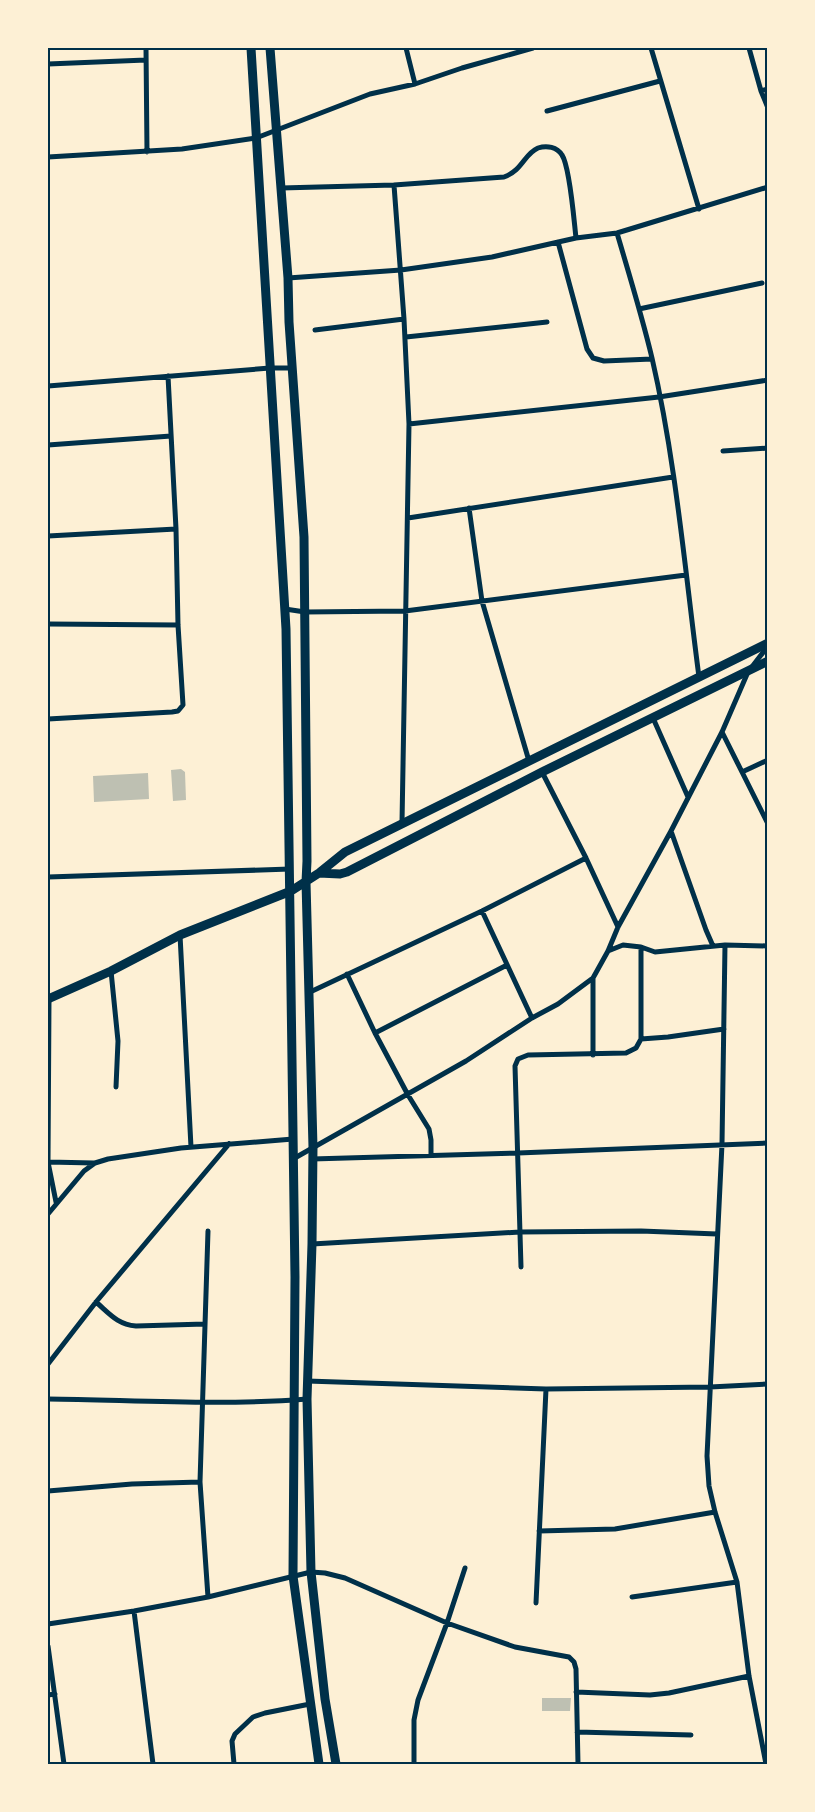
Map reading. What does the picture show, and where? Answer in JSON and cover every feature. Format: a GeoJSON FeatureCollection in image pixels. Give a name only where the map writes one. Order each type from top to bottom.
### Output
{"type":"FeatureCollection","features":[{"type":"Feature","properties":{"kind":"street"},"geometry":{"type":"LineString","coordinates":[[146,48],[147,152]]}},
{"type":"Feature","properties":{"kind":"street"},"geometry":{"type":"LineString","coordinates":[[251,48],[285,609],[295,1277],[293,1576],[320,1764]]}},
{"type":"Feature","properties":{"kind":"street"},"geometry":{"type":"LineString","coordinates":[[270,48],[288,278],[292,368],[304,537],[306,882],[312,1147],[312,1244],[307,1381],[311,1572],[325,1699],[336,1764]]}},
{"type":"Feature","properties":{"kind":"street"},"geometry":{"type":"LineString","coordinates":[[406,48],[415,84]]}},
{"type":"Feature","properties":{"kind":"street"},"geometry":{"type":"LineString","coordinates":[[48,157],[182,149],[256,138],[370,94],[415,84],[462,68],[533,48]]}},
{"type":"Feature","properties":{"kind":"street"},"geometry":{"type":"LineString","coordinates":[[651,48],[699,209]]}},
{"type":"Feature","properties":{"kind":"street"},"geometry":{"type":"LineString","coordinates":[[749,48],[768,108]]}},
{"type":"Feature","properties":{"kind":"street"},"geometry":{"type":"LineString","coordinates":[[48,64],[146,60]]}},
{"type":"Feature","properties":{"kind":"street"},"geometry":{"type":"LineString","coordinates":[[547,111],[660,81]]}},
{"type":"Feature","properties":{"kind":"street"},"geometry":{"type":"LineString","coordinates":[[761,90],[768,88]]}},
{"type":"Feature","properties":{"kind":"street"},"geometry":{"type":"LineString","coordinates":[[281,188],[394,184],[504,177],[515,171],[530,152],[547,146],[557,149],[563,155],[576,238]]}},
{"type":"Feature","properties":{"kind":"street"},"geometry":{"type":"LineString","coordinates":[[394,184],[406,337],[410,424],[402,823]]}},
{"type":"Feature","properties":{"kind":"street"},"geometry":{"type":"LineString","coordinates":[[288,278],[401,270],[492,257],[576,238],[618,233],[768,187]]}},
{"type":"Feature","properties":{"kind":"street"},"geometry":{"type":"LineString","coordinates":[[618,233],[652,359],[659,397],[673,477],[699,677]]}},
{"type":"Feature","properties":{"kind":"street"},"geometry":{"type":"LineString","coordinates":[[558,242],[587,349],[593,358],[604,361],[652,359]]}},
{"type":"Feature","properties":{"kind":"street"},"geometry":{"type":"LineString","coordinates":[[639,309],[762,283]]}},
{"type":"Feature","properties":{"kind":"street"},"geometry":{"type":"LineString","coordinates":[[315,330],[404,319]]}},
{"type":"Feature","properties":{"kind":"street"},"geometry":{"type":"LineString","coordinates":[[406,337],[547,322]]}},
{"type":"Feature","properties":{"kind":"street"},"geometry":{"type":"LineString","coordinates":[[48,386],[270,368],[292,368]]}},
{"type":"Feature","properties":{"kind":"street"},"geometry":{"type":"LineString","coordinates":[[48,719],[172,712],[178,711],[183,705],[168,376]]}},
{"type":"Feature","properties":{"kind":"street"},"geometry":{"type":"LineString","coordinates":[[410,424],[659,397],[768,380]]}},
{"type":"Feature","properties":{"kind":"street"},"geometry":{"type":"LineString","coordinates":[[48,445],[171,436]]}},
{"type":"Feature","properties":{"kind":"street"},"geometry":{"type":"LineString","coordinates":[[723,451],[768,448]]}},
{"type":"Feature","properties":{"kind":"street"},"geometry":{"type":"LineString","coordinates":[[408,518],[673,477]]}},
{"type":"Feature","properties":{"kind":"street"},"geometry":{"type":"LineString","coordinates":[[469,508],[482,601],[529,761]]}},
{"type":"Feature","properties":{"kind":"street"},"geometry":{"type":"LineString","coordinates":[[48,536],[176,529]]}},
{"type":"Feature","properties":{"kind":"street"},"geometry":{"type":"LineString","coordinates":[[285,609],[305,612],[406,611],[686,575]]}},
{"type":"Feature","properties":{"kind":"street"},"geometry":{"type":"LineString","coordinates":[[48,624],[178,624]]}},
{"type":"Feature","properties":{"kind":"street"},"geometry":{"type":"LineString","coordinates":[[56,1202],[48,1162],[48,999],[111,971],[180,935],[290,891],[319,873],[345,852],[768,644]]}},
{"type":"Feature","properties":{"kind":"street"},"geometry":{"type":"LineString","coordinates":[[293,1159],[466,1061],[532,1018],[558,1004],[593,978],[608,951],[618,927],[671,831],[722,732],[748,672],[768,644]]}},
{"type":"Feature","properties":{"kind":"street"},"geometry":{"type":"LineString","coordinates":[[319,873],[340,874],[347,872],[542,772],[768,662]]}},
{"type":"Feature","properties":{"kind":"street"},"geometry":{"type":"LineString","coordinates":[[653,718],[688,797]]}},
{"type":"Feature","properties":{"kind":"street"},"geometry":{"type":"LineString","coordinates":[[722,732],[768,824]]}},
{"type":"Feature","properties":{"kind":"street"},"geometry":{"type":"LineString","coordinates":[[742,772],[768,760]]}},
{"type":"Feature","properties":{"kind":"street"},"geometry":{"type":"LineString","coordinates":[[542,772],[586,858],[618,927]]}},
{"type":"Feature","properties":{"kind":"street"},"geometry":{"type":"LineString","coordinates":[[671,831],[713,946]]}},
{"type":"Feature","properties":{"kind":"street"},"geometry":{"type":"LineString","coordinates":[[308,994],[586,858]]}},
{"type":"Feature","properties":{"kind":"street"},"geometry":{"type":"LineString","coordinates":[[48,877],[290,869]]}},
{"type":"Feature","properties":{"kind":"street"},"geometry":{"type":"LineString","coordinates":[[482,910],[532,1018]]}},
{"type":"Feature","properties":{"kind":"street"},"geometry":{"type":"LineString","coordinates":[[180,935],[191,1147]]}},
{"type":"Feature","properties":{"kind":"street"},"geometry":{"type":"LineString","coordinates":[[608,951],[623,945],[642,947],[655,952],[713,946],[768,946]]}},
{"type":"Feature","properties":{"kind":"street"},"geometry":{"type":"LineString","coordinates":[[725,946],[722,1144],[707,1456],[714,1512],[737,1582],[749,1676],[766,1764]]}},
{"type":"Feature","properties":{"kind":"street"},"geometry":{"type":"LineString","coordinates":[[521,1267],[514,1066],[518,1058],[528,1056],[626,1053],[636,1048],[641,1039],[642,947]]}},
{"type":"Feature","properties":{"kind":"street"},"geometry":{"type":"LineString","coordinates":[[375,1033],[507,965]]}},
{"type":"Feature","properties":{"kind":"street"},"geometry":{"type":"LineString","coordinates":[[111,971],[118,1041],[116,1087]]}},
{"type":"Feature","properties":{"kind":"street"},"geometry":{"type":"LineString","coordinates":[[347,974],[375,1033],[429,1129],[431,1155]]}},
{"type":"Feature","properties":{"kind":"street"},"geometry":{"type":"LineString","coordinates":[[593,978],[593,1055]]}},
{"type":"Feature","properties":{"kind":"street"},"geometry":{"type":"LineString","coordinates":[[641,1039],[724,1029]]}},
{"type":"Feature","properties":{"kind":"street"},"geometry":{"type":"LineString","coordinates":[[48,1162],[95,1163],[108,1159],[191,1147],[293,1139]]}},
{"type":"Feature","properties":{"kind":"street"},"geometry":{"type":"LineString","coordinates":[[312,1159],[768,1143]]}},
{"type":"Feature","properties":{"kind":"street"},"geometry":{"type":"LineString","coordinates":[[48,1364],[96,1302],[229,1144]]}},
{"type":"Feature","properties":{"kind":"street"},"geometry":{"type":"LineString","coordinates":[[48,1214],[56,1202],[84,1171],[95,1163]]}},
{"type":"Feature","properties":{"kind":"street"},"geometry":{"type":"LineString","coordinates":[[208,1231],[200,1482],[208,1597]]}},
{"type":"Feature","properties":{"kind":"street"},"geometry":{"type":"LineString","coordinates":[[312,1244],[520,1232],[641,1231],[717,1234]]}},
{"type":"Feature","properties":{"kind":"street"},"geometry":{"type":"LineString","coordinates":[[96,1302],[119,1322],[126,1325],[204,1324]]}},
{"type":"Feature","properties":{"kind":"street"},"geometry":{"type":"LineString","coordinates":[[307,1381],[546,1389],[710,1387],[768,1384]]}},
{"type":"Feature","properties":{"kind":"street"},"geometry":{"type":"LineString","coordinates":[[536,1604],[546,1389]]}},
{"type":"Feature","properties":{"kind":"street"},"geometry":{"type":"LineString","coordinates":[[48,1399],[142,1400],[203,1404],[307,1399]]}},
{"type":"Feature","properties":{"kind":"street"},"geometry":{"type":"LineString","coordinates":[[48,1491],[132,1484],[200,1482]]}},
{"type":"Feature","properties":{"kind":"street"},"geometry":{"type":"LineString","coordinates":[[539,1531],[615,1529],[714,1512]]}},
{"type":"Feature","properties":{"kind":"street"},"geometry":{"type":"LineString","coordinates":[[414,1764],[414,1720],[418,1700],[465,1568]]}},
{"type":"Feature","properties":{"kind":"street"},"geometry":{"type":"LineString","coordinates":[[48,1624],[208,1597],[311,1572],[345,1578],[447,1623],[515,1647],[569,1657],[574,1662],[578,1764]]}},
{"type":"Feature","properties":{"kind":"street"},"geometry":{"type":"LineString","coordinates":[[632,1597],[737,1582]]}},
{"type":"Feature","properties":{"kind":"street"},"geometry":{"type":"LineString","coordinates":[[134,1610],[153,1764]]}},
{"type":"Feature","properties":{"kind":"street"},"geometry":{"type":"LineString","coordinates":[[48,1646],[64,1764]]}},
{"type":"Feature","properties":{"kind":"street"},"geometry":{"type":"LineString","coordinates":[[576,1692],[650,1695],[669,1693],[749,1676]]}},
{"type":"Feature","properties":{"kind":"street"},"geometry":{"type":"LineString","coordinates":[[48,1696],[55,1694]]}},
{"type":"Feature","properties":{"kind":"street"},"geometry":{"type":"LineString","coordinates":[[234,1764],[232,1741],[235,1734],[253,1717],[310,1704]]}},
{"type":"Feature","properties":{"kind":"street"},"geometry":{"type":"LineString","coordinates":[[577,1732],[691,1735]]}},
{"type":"Feature","properties":{"kind":"street"},"geometry":{"type":"LineString","coordinates":[[761,1734],[768,1733]]}},
{"type":"Feature","properties":{"kind":"building"},"geometry":{"type":"Polygon","coordinates":[[[181,769],[185,772],[186,800],[173,801],[171,770],[181,769]]]}},
{"type":"Feature","properties":{"kind":"building"},"geometry":{"type":"Polygon","coordinates":[[[148,773],[149,799],[94,802],[93,776],[148,773]]]}},
{"type":"Feature","properties":{"kind":"building"},"geometry":{"type":"Polygon","coordinates":[[[542,1698],[571,1698],[570,1711],[542,1711],[542,1698]]]}}]}
